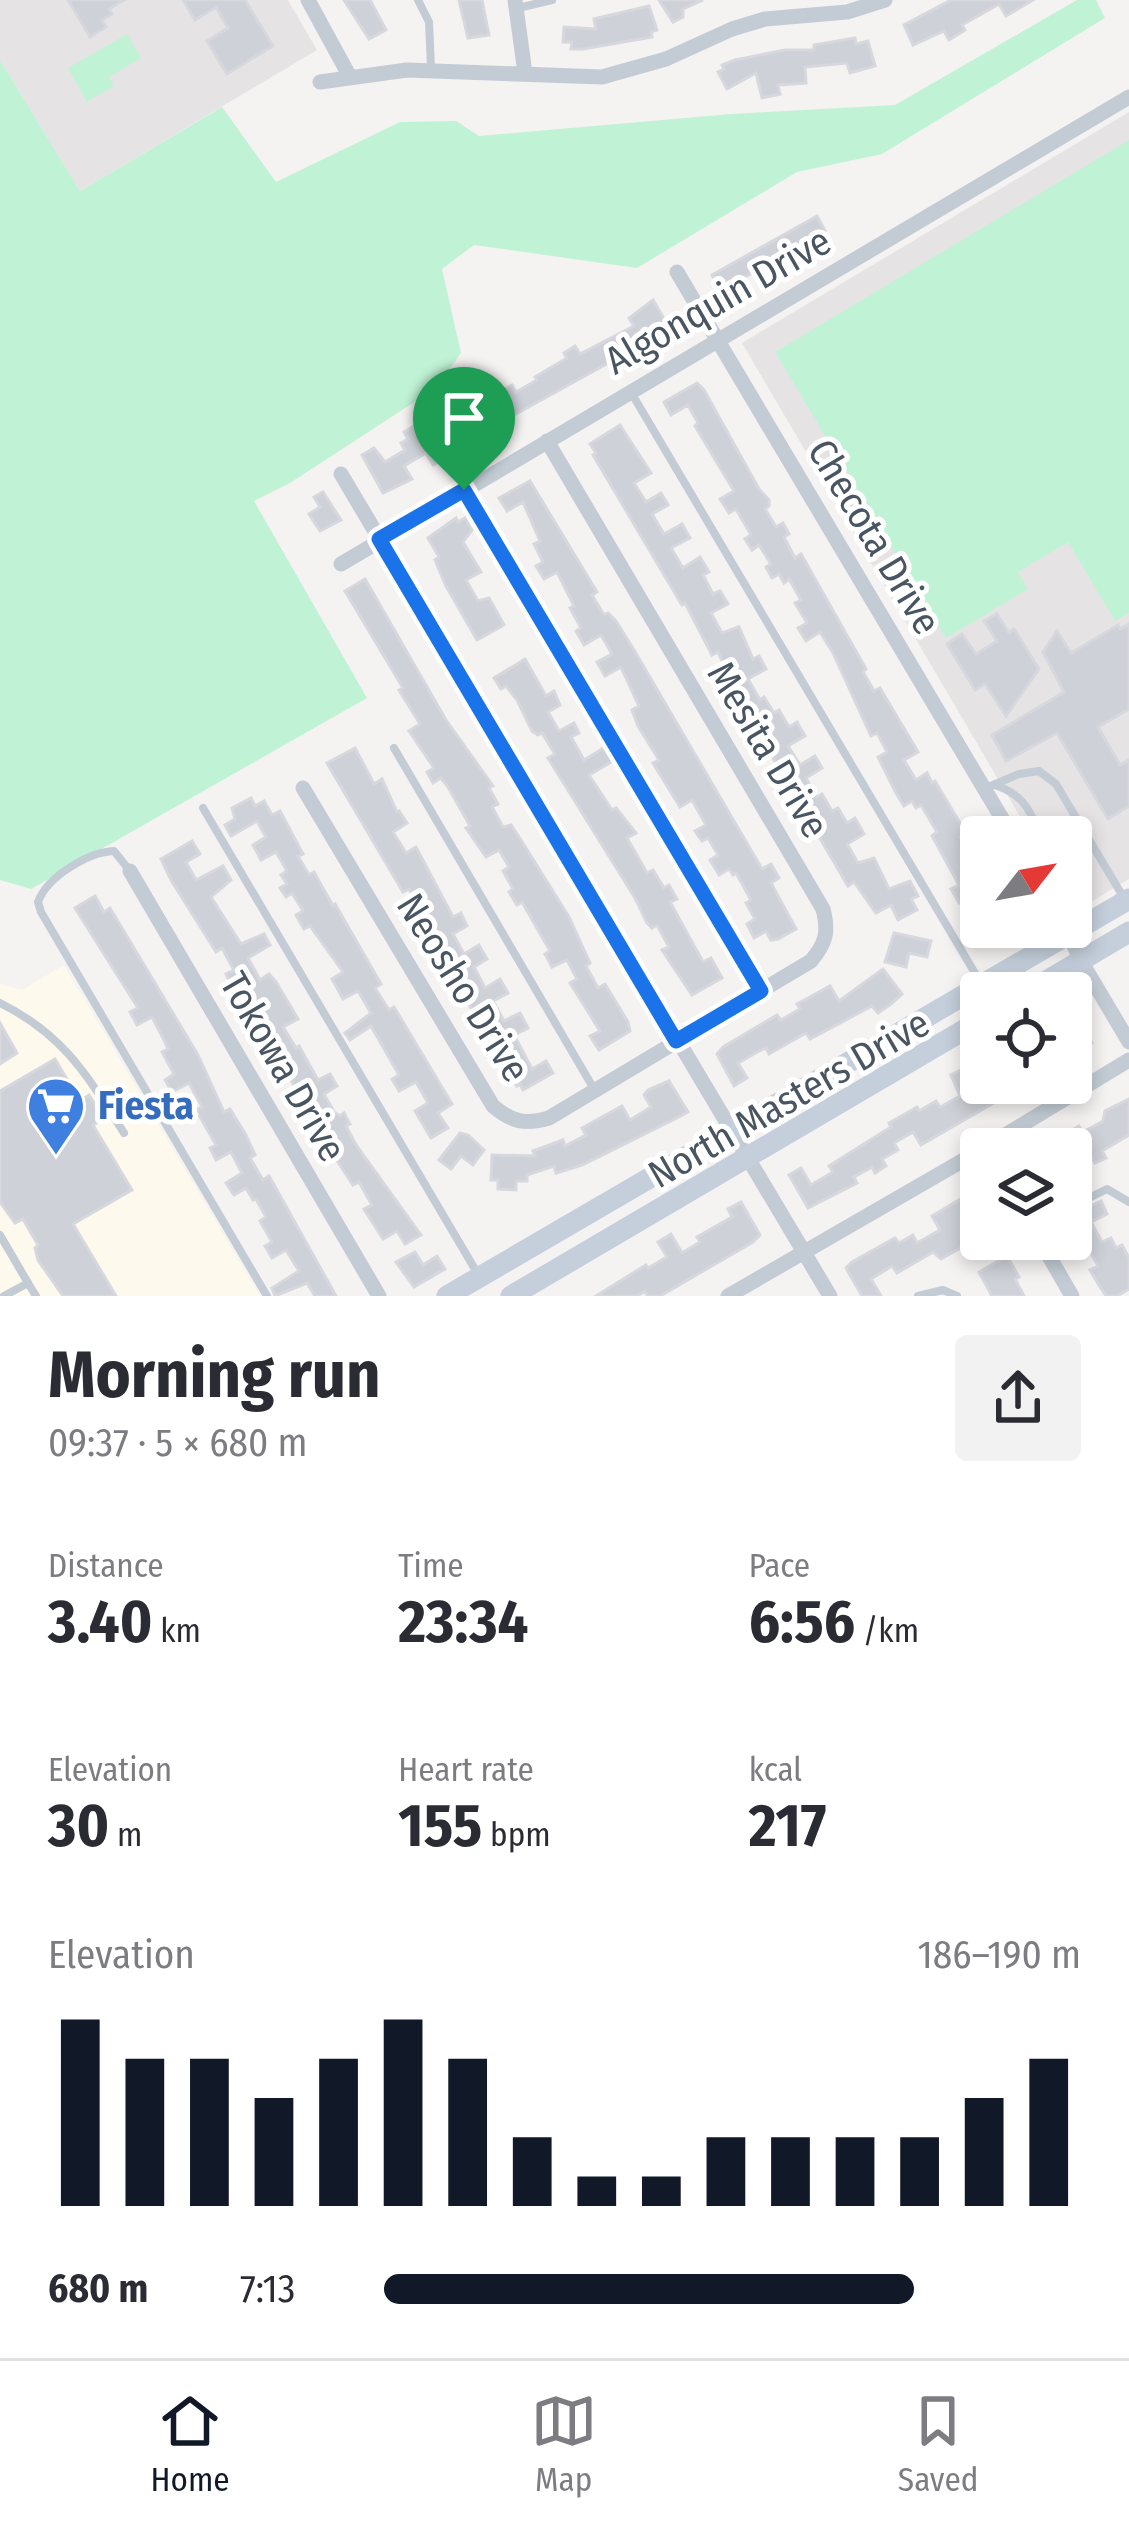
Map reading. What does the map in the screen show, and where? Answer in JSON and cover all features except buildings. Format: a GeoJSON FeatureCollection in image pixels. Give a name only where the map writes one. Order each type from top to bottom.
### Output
{"type":"FeatureCollection","features":[{"type":"Feature","properties":{"kind":"main road","name":"North Masters Drive"},"geometry":{"type":"LineString","coordinates":[[1092,918],[1127,900]]}},
{"type":"Feature","properties":{"kind":"main road"},"geometry":{"type":"LineString","coordinates":[[1062,972],[1129,932]]}},
{"type":"Feature","properties":{"kind":"main road","name":"North Masters Drive"},"geometry":{"type":"LineString","coordinates":[[1005,972],[1042,948]]}},
{"type":"Feature","properties":{"kind":"main road","name":"North Masters Drive"},"geometry":{"type":"LineString","coordinates":[[447,1296],[960,1000]]}},
{"type":"Feature","properties":{"kind":"main road","name":"North Masters Drive"},"geometry":{"type":"LineString","coordinates":[[511,1296],[960,1032]]}},
{"type":"Feature","properties":{"kind":"street"},"geometry":{"type":"LineString","coordinates":[[308,0],[350,77]]}},
{"type":"Feature","properties":{"kind":"street"},"geometry":{"type":"LineString","coordinates":[[320,82],[431,70],[586,80],[666,59],[765,19],[847,12],[885,0]]}},
{"type":"Feature","properties":{"kind":"street"},"geometry":{"type":"LineString","coordinates":[[516,4],[525,74]]}},
{"type":"Feature","properties":{"kind":"street","name":"Algonquin Drive"},"geometry":{"type":"LineString","coordinates":[[341,564],[1129,97]]}},
{"type":"Feature","properties":{"kind":"street","name":"Checota Drive"},"geometry":{"type":"LineString","coordinates":[[677,272],[1003,816]]}},
{"type":"Feature","properties":{"kind":"street","name":"Mesita Drive"},"geometry":{"type":"LineString","coordinates":[[547,441],[823,909],[828,927],[825,944],[811,962],[676,1041]]}},
{"type":"Feature","properties":{"kind":"street"},"geometry":{"type":"LineString","coordinates":[[341,474],[830,1296]]}},
{"type":"Feature","properties":{"kind":"street","name":"Neosho Drive"},"geometry":{"type":"LineString","coordinates":[[303,788],[493,1106],[509,1120],[530,1124],[549,1118],[676,1041]]}},
{"type":"Feature","properties":{"kind":"street","name":"Tokowa Drive"},"geometry":{"type":"LineString","coordinates":[[130,871],[379,1296]]}},
{"type":"Feature","properties":{"kind":"street"},"geometry":{"type":"LineString","coordinates":[[1075,948],[1129,1042]]}},
{"type":"Feature","properties":{"kind":"street"},"geometry":{"type":"LineString","coordinates":[[1018,1128],[1129,1060]]}},
{"type":"Feature","properties":{"kind":"street"},"geometry":{"type":"LineString","coordinates":[[728,1296],[960,1162]]}},
{"type":"Feature","properties":{"kind":"street"},"geometry":{"type":"LineString","coordinates":[[1051,1260],[1072,1296]]}},
{"type":"Feature","properties":{"kind":"lane"},"geometry":{"type":"LineString","coordinates":[[418,0],[429,22],[431,70]]}},
{"type":"Feature","properties":{"kind":"lane"},"geometry":{"type":"LineString","coordinates":[[516,4],[552,0]]}},
{"type":"Feature","properties":{"kind":"lane"},"geometry":{"type":"LineString","coordinates":[[630,391],[975,972]]}},
{"type":"Feature","properties":{"kind":"lane"},"geometry":{"type":"LineString","coordinates":[[464,490],[761,991]]}},
{"type":"Feature","properties":{"kind":"lane"},"geometry":{"type":"LineString","coordinates":[[394,748],[595,1090]]}},
{"type":"Feature","properties":{"kind":"lane"},"geometry":{"type":"LineString","coordinates":[[989,787],[1040,771],[1056,784],[1127,900]]}},
{"type":"Feature","properties":{"kind":"lane"},"geometry":{"type":"LineString","coordinates":[[989,787],[1013,791],[1033,816]]}},
{"type":"Feature","properties":{"kind":"lane"},"geometry":{"type":"LineString","coordinates":[[203,808],[480,1277]]}},
{"type":"Feature","properties":{"kind":"lane"},"geometry":{"type":"LineString","coordinates":[[130,871],[114,850],[94,856],[52,880],[41,892],[40,912],[267,1296]]}},
{"type":"Feature","properties":{"kind":"lane"},"geometry":{"type":"LineString","coordinates":[[0,1003],[39,1022],[86,1073],[124,1133]]}},
{"type":"Feature","properties":{"kind":"lane"},"geometry":{"type":"LineString","coordinates":[[1092,1197],[1106,1189],[1129,1202]]}},
{"type":"Feature","properties":{"kind":"lane"},"geometry":{"type":"LineString","coordinates":[[0,1235],[4,1250],[36,1296]]}},
{"type":"Feature","properties":{"kind":"lane"},"geometry":{"type":"LineString","coordinates":[[4,1296],[28,1283]]}},
{"type":"Feature","properties":{"kind":"lane"},"geometry":{"type":"LineString","coordinates":[[918,1296],[944,1290],[957,1296]]}},
{"type":"Feature","properties":{"kind":"shaded area"},"geometry":{"type":"Polygon","coordinates":[[[0,0],[288,0],[317,50],[80,191],[0,60],[0,0]]]}},
{"type":"Feature","properties":{"kind":"shaded area"},"geometry":{"type":"Polygon","coordinates":[[[1129,112],[1129,879],[1092,901],[1092,816],[1020,816],[742,343],[1129,112]]]}},
{"type":"Feature","properties":{"kind":"shaded area"},"geometry":{"type":"Polygon","coordinates":[[[64,965],[260,1296],[0,1296],[0,984],[22,990],[64,965]]]}},
{"type":"Feature","properties":{"kind":"green space"},"geometry":{"type":"Polygon","coordinates":[[[1077,0],[1096,0],[1105,18],[882,154],[797,172],[637,268],[474,245],[442,269],[461,353],[436,388],[290,483],[254,501],[367,698],[31,889],[0,880],[0,60],[80,191],[222,107],[276,182],[400,122],[456,121],[479,136],[895,105],[1077,0]]]}},
{"type":"Feature","properties":{"kind":"green space"},"geometry":{"type":"Polygon","coordinates":[[[127,34],[141,58],[109,77],[114,86],[87,102],[68,68],[127,34]]]}},
{"type":"Feature","properties":{"kind":"green space"},"geometry":{"type":"Polygon","coordinates":[[[1129,140],[1129,613],[1115,621],[1068,542],[1018,572],[1028,589],[946,638],[775,352],[1129,140]]]}},
{"type":"Feature","properties":{"kind":"place","name":"Fiesta"},"geometry":{"type":"Point","coordinates":[56,1157]}},
{"type":"Feature","properties":{"kind":"route"},"geometry":{"type":"LineString","coordinates":[[464,490],[761,991],[676,1041],[379,539],[464,490]]}}]}
